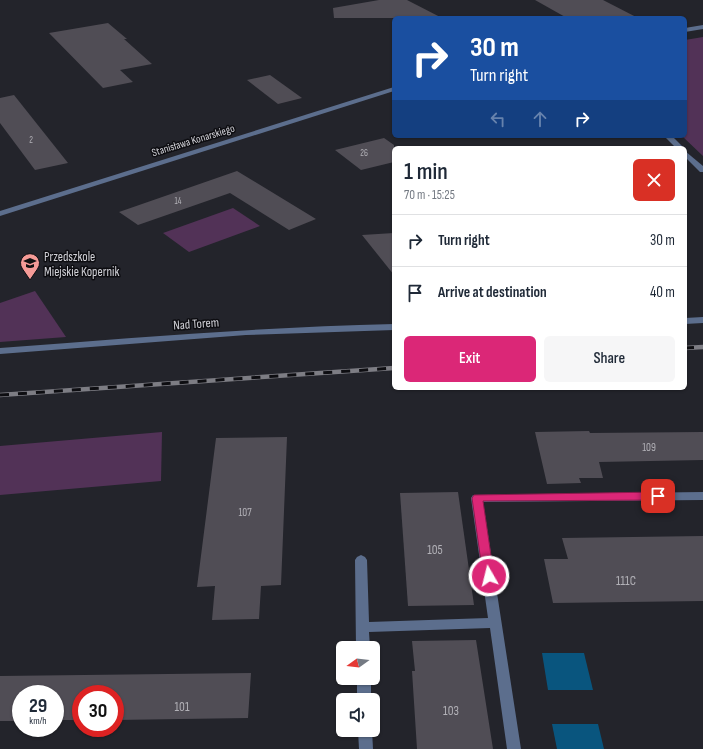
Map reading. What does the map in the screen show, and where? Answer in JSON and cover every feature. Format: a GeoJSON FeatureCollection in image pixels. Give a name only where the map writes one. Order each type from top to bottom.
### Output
{"type":"FeatureCollection","features":[{"type":"Feature","properties":{"kind":"street"},"geometry":{"type":"LineString","coordinates":[[687,30],[703,27]]}},
{"type":"Feature","properties":{"kind":"street","name":"Stanisława Konarskiego"},"geometry":{"type":"LineString","coordinates":[[1,212],[392,90]]}},
{"type":"Feature","properties":{"kind":"street"},"geometry":{"type":"LineString","coordinates":[[670,138],[678,146]]}},
{"type":"Feature","properties":{"kind":"street"},"geometry":{"type":"LineString","coordinates":[[687,155],[703,170]]}},
{"type":"Feature","properties":{"kind":"street"},"geometry":{"type":"LineString","coordinates":[[687,321],[703,320]]}},
{"type":"Feature","properties":{"kind":"street","name":"Nad Torem"},"geometry":{"type":"LineString","coordinates":[[0,351],[226,333],[344,327],[392,327]]}},
{"type":"Feature","properties":{"kind":"street"},"geometry":{"type":"LineString","coordinates":[[514,749],[477,498],[703,496]]}},
{"type":"Feature","properties":{"kind":"street"},"geometry":{"type":"LineString","coordinates":[[360,560],[363,641]]}},
{"type":"Feature","properties":{"kind":"street"},"geometry":{"type":"LineString","coordinates":[[362,627],[495,623]]}},
{"type":"Feature","properties":{"kind":"street"},"geometry":{"type":"LineString","coordinates":[[365,737],[366,749]]}},
{"type":"Feature","properties":{"kind":"shaded area"},"geometry":{"type":"Polygon","coordinates":[[[703,37],[703,156],[684,138],[687,138],[687,40],[703,37]]]}},
{"type":"Feature","properties":{"kind":"shaded area"},"geometry":{"type":"Polygon","coordinates":[[[233,208],[260,226],[189,252],[163,233],[233,208]]]}},
{"type":"Feature","properties":{"kind":"shaded area"},"geometry":{"type":"Polygon","coordinates":[[[35,291],[66,337],[0,342],[0,303],[35,291]]]}},
{"type":"Feature","properties":{"kind":"shaded area"},"geometry":{"type":"Polygon","coordinates":[[[162,432],[161,481],[0,495],[0,446],[162,432]]]}},
{"type":"Feature","properties":{"kind":"water"},"geometry":{"type":"Polygon","coordinates":[[[542,653],[584,653],[593,690],[548,690],[542,653]]]}},
{"type":"Feature","properties":{"kind":"water"},"geometry":{"type":"Polygon","coordinates":[[[552,724],[598,724],[604,749],[557,749],[552,724]]]}},
{"type":"Feature","properties":{"kind":"building"},"geometry":{"type":"Polygon","coordinates":[[[379,0],[407,0],[438,16],[334,18],[333,8],[379,0]]]}},
{"type":"Feature","properties":{"kind":"building"},"geometry":{"type":"Polygon","coordinates":[[[535,0],[603,0],[634,16],[563,16],[535,0]]]}},
{"type":"Feature","properties":{"kind":"building"},"geometry":{"type":"Polygon","coordinates":[[[108,23],[127,39],[124,39],[152,64],[120,70],[133,82],[103,88],[49,33],[108,23]]]}},
{"type":"Feature","properties":{"kind":"building"},"geometry":{"type":"Polygon","coordinates":[[[270,75],[302,98],[278,104],[247,80],[270,75]]]}},
{"type":"Feature","properties":{"kind":"building"},"geometry":{"type":"Polygon","coordinates":[[[14,95],[68,163],[35,170],[0,123],[0,98],[14,95]]]}},
{"type":"Feature","properties":{"kind":"building"},"geometry":{"type":"Polygon","coordinates":[[[384,138],[394,145],[392,146],[392,162],[361,170],[335,150],[384,138]]]}},
{"type":"Feature","properties":{"kind":"building"},"geometry":{"type":"Polygon","coordinates":[[[237,171],[316,219],[289,230],[230,193],[138,225],[119,212],[237,171]]]}},
{"type":"Feature","properties":{"kind":"building"},"geometry":{"type":"Polygon","coordinates":[[[392,233],[392,272],[362,235],[392,233]]]}},
{"type":"Feature","properties":{"kind":"building"},"geometry":{"type":"Polygon","coordinates":[[[589,431],[590,433],[703,432],[703,460],[599,462],[603,478],[579,478],[581,483],[547,484],[535,432],[589,431]]]}},
{"type":"Feature","properties":{"kind":"building"},"geometry":{"type":"Polygon","coordinates":[[[287,437],[281,585],[261,586],[259,619],[212,620],[215,586],[197,587],[216,438],[287,437]]]}},
{"type":"Feature","properties":{"kind":"building"},"geometry":{"type":"Polygon","coordinates":[[[458,492],[474,605],[408,606],[400,493],[458,492]]]}},
{"type":"Feature","properties":{"kind":"building"},"geometry":{"type":"Polygon","coordinates":[[[703,536],[703,601],[553,603],[544,559],[568,559],[562,538],[703,536]]]}},
{"type":"Feature","properties":{"kind":"building"},"geometry":{"type":"Polygon","coordinates":[[[476,640],[493,749],[417,749],[412,671],[415,671],[412,641],[476,640]]]}},
{"type":"Feature","properties":{"kind":"building"},"geometry":{"type":"Polygon","coordinates":[[[251,673],[248,718],[124,720],[124,685],[72,685],[72,720],[64,720],[64,685],[12,685],[12,721],[0,721],[0,676],[251,673]]]}},
{"type":"Feature","properties":{"kind":"railway"},"geometry":{"type":"LineString","coordinates":[[687,348],[703,347]]}},
{"type":"Feature","properties":{"kind":"railway"},"geometry":{"type":"LineString","coordinates":[[0,395],[392,368]]}},
{"type":"Feature","properties":{"kind":"place","name":"Przedszkole Miejskie Kopernik"},"geometry":{"type":"Point","coordinates":[30,280]}},
{"type":"Feature","properties":{"kind":"route"},"geometry":{"type":"LineString","coordinates":[[489,576],[477,498],[658,496]]}}]}
